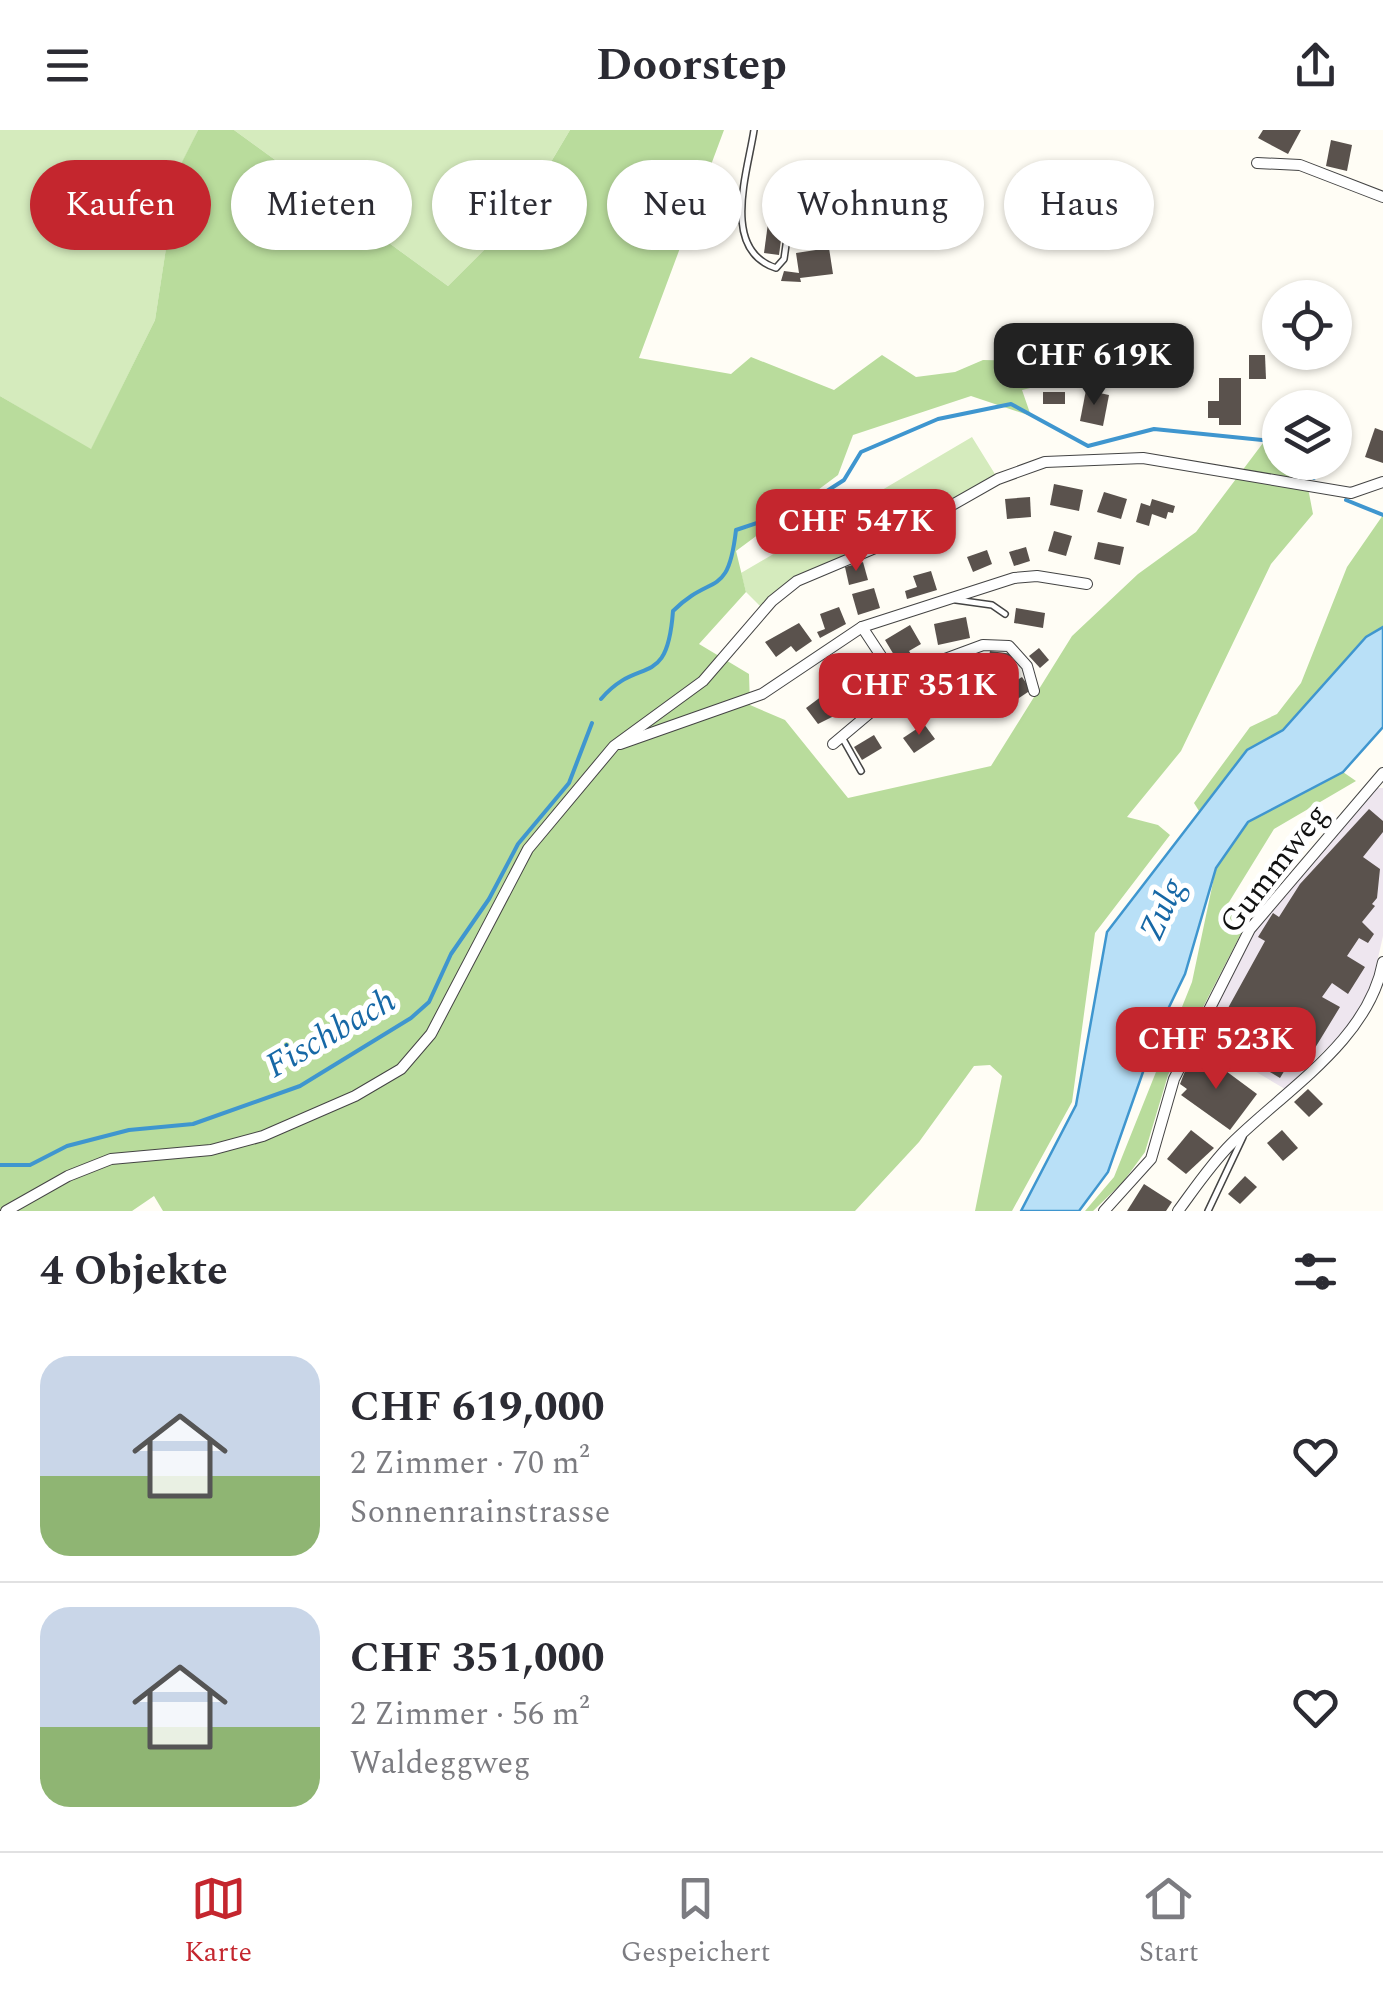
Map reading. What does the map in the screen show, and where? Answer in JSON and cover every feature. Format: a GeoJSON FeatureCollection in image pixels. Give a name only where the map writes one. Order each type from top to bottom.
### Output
{"type":"FeatureCollection","features":[{"type":"Feature","properties":{"kind":"street"},"geometry":{"type":"LineString","coordinates":[[1257,164],[1300,164],[1383,197]]}},
{"type":"Feature","properties":{"kind":"street"},"geometry":{"type":"LineString","coordinates":[[6,1211],[68,1176],[112,1159],[210,1150],[263,1136],[355,1096],[401,1069],[431,1034],[528,848],[614,746],[633,728],[703,681],[787,587],[880,546],[972,492],[1022,468],[1074,459],[1144,458],[1276,477],[1331,491],[1351,493],[1383,482]]}},
{"type":"Feature","properties":{"kind":"street"},"geometry":{"type":"LineString","coordinates":[[614,746],[762,694],[862,627],[1028,576],[1088,584]]}},
{"type":"Feature","properties":{"kind":"street"},"geometry":{"type":"LineString","coordinates":[[862,627],[889,668],[902,675],[998,644],[1018,654],[1034,692]]}},
{"type":"Feature","properties":{"kind":"street"},"geometry":{"type":"LineString","coordinates":[[838,741],[896,691],[902,675]]}},
{"type":"Feature","properties":{"kind":"street","name":"Gummweg"},"geometry":{"type":"LineString","coordinates":[[1104,1211],[1150,1159],[1174,1079],[1250,929],[1383,774]]}},
{"type":"Feature","properties":{"kind":"street"},"geometry":{"type":"LineString","coordinates":[[1178,1211],[1244,1132],[1350,1030],[1373,997],[1383,962]]}},
{"type":"Feature","properties":{"kind":"lane"},"geometry":{"type":"LineString","coordinates":[[754,130],[742,202],[744,237],[755,254],[776,268],[784,260],[785,250]]}},
{"type":"Feature","properties":{"kind":"lane"},"geometry":{"type":"LineString","coordinates":[[950,598],[992,606],[1004,614]]}},
{"type":"Feature","properties":{"kind":"lane"},"geometry":{"type":"LineString","coordinates":[[838,741],[861,772]]}},
{"type":"Feature","properties":{"kind":"lane"},"geometry":{"type":"LineString","coordinates":[[1208,1211],[1244,1132]]}},
{"type":"Feature","properties":{"kind":"shaded area"},"geometry":{"type":"Polygon","coordinates":[[[1375,788],[1383,788],[1383,936],[1371,989],[1350,1026],[1285,1089],[1192,1034],[1256,926],[1375,788]]]}},
{"type":"Feature","properties":{"kind":"green space"},"geometry":{"type":"Polygon","coordinates":[[[0,130],[198,130],[183,160],[30,160],[30,250],[166,250],[155,320],[91,450],[0,396],[0,130]]]}},
{"type":"Feature","properties":{"kind":"green space"},"geometry":{"type":"Polygon","coordinates":[[[198,130],[234,130],[275,160],[231,160],[231,250],[399,250],[448,286],[484,250],[587,250],[587,160],[552,160],[570,130],[724,130],[713,160],[607,160],[607,250],[679,250],[639,358],[731,374],[751,357],[834,390],[882,355],[916,377],[955,372],[983,360],[1031,361],[1086,372],[1093,386],[1067,379],[1022,390],[1031,416],[971,396],[853,435],[838,475],[736,551],[746,592],[699,644],[749,674],[750,705],[785,720],[848,798],[991,766],[1072,636],[1138,574],[1196,532],[1262,444],[1262,480],[1306,480],[1313,514],[1271,564],[1181,751],[1127,817],[1158,825],[1170,835],[1095,933],[1072,1102],[1012,1211],[975,1211],[1002,1076],[990,1065],[974,1066],[919,1142],[855,1211],[163,1211],[154,1196],[132,1211],[0,1211],[0,396],[91,449],[155,320],[166,250],[211,250],[211,160],[183,160],[198,130]]]}},
{"type":"Feature","properties":{"kind":"green space"},"geometry":{"type":"Polygon","coordinates":[[[234,130],[570,130],[552,160],[432,160],[432,250],[484,250],[448,286],[399,250],[412,250],[412,160],[275,160],[234,130]]]}},
{"type":"Feature","properties":{"kind":"green space"},"geometry":{"type":"Polygon","coordinates":[[[972,437],[998,479],[921,524],[807,576],[764,610],[746,592],[741,573],[972,437]]]}},
{"type":"Feature","properties":{"kind":"green space"},"geometry":{"type":"Polygon","coordinates":[[[1383,515],[1383,627],[1365,637],[1283,730],[1247,750],[1199,811],[1194,803],[1250,727],[1277,714],[1301,683],[1347,567],[1383,515]]]}},
{"type":"Feature","properties":{"kind":"green space"},"geometry":{"type":"Polygon","coordinates":[[[1343,772],[1356,781],[1274,829],[1226,907],[1246,924],[1168,1075],[1145,1152],[1123,1182],[1093,1211],[1085,1211],[1114,1177],[1192,982],[1216,868],[1248,822],[1343,772]]]}},
{"type":"Feature","properties":{"kind":"water","name":"Zulg"},"geometry":{"type":"Polygon","coordinates":[[[1383,627],[1383,727],[1343,772],[1248,822],[1216,868],[1185,974],[1157,1032],[1108,1172],[1079,1211],[1021,1211],[1076,1105],[1107,932],[1247,750],[1283,730],[1366,637],[1383,627]]]}},
{"type":"Feature","properties":{"kind":"building"},"geometry":{"type":"Polygon","coordinates":[[[1263,130],[1301,130],[1288,154],[1258,138],[1263,130]]]}},
{"type":"Feature","properties":{"kind":"building"},"geometry":{"type":"Polygon","coordinates":[[[1331,140],[1352,145],[1347,171],[1326,166],[1331,140]]]}},
{"type":"Feature","properties":{"kind":"building"},"geometry":{"type":"Polygon","coordinates":[[[829,250],[833,274],[800,278],[801,282],[781,281],[784,271],[799,273],[796,253],[829,250]]]}},
{"type":"Feature","properties":{"kind":"building"},"geometry":{"type":"Polygon","coordinates":[[[1249,355],[1262,355],[1266,379],[1249,379],[1249,355]]]}},
{"type":"Feature","properties":{"kind":"building"},"geometry":{"type":"Polygon","coordinates":[[[1219,378],[1241,378],[1241,425],[1219,425],[1219,418],[1208,418],[1208,401],[1219,401],[1219,378]]]}},
{"type":"Feature","properties":{"kind":"building"},"geometry":{"type":"Polygon","coordinates":[[[1086,390],[1109,395],[1103,426],[1080,421],[1086,390]]]}},
{"type":"Feature","properties":{"kind":"building"},"geometry":{"type":"Polygon","coordinates":[[[1043,392],[1065,392],[1065,404],[1043,404],[1043,392]]]}},
{"type":"Feature","properties":{"kind":"building"},"geometry":{"type":"Polygon","coordinates":[[[1375,428],[1383,431],[1383,463],[1365,457],[1375,428]]]}},
{"type":"Feature","properties":{"kind":"building"},"geometry":{"type":"Polygon","coordinates":[[[1054,484],[1083,490],[1079,511],[1050,505],[1054,484]]]}},
{"type":"Feature","properties":{"kind":"building"},"geometry":{"type":"Polygon","coordinates":[[[1104,492],[1127,499],[1121,519],[1097,512],[1104,492]]]}},
{"type":"Feature","properties":{"kind":"building"},"geometry":{"type":"Polygon","coordinates":[[[1030,497],[1031,517],[1007,519],[1005,499],[1030,497]]]}},
{"type":"Feature","properties":{"kind":"building"},"geometry":{"type":"Polygon","coordinates":[[[1152,499],[1175,506],[1173,513],[1168,512],[1166,519],[1152,514],[1149,526],[1136,522],[1141,503],[1150,506],[1152,499]]]}},
{"type":"Feature","properties":{"kind":"building"},"geometry":{"type":"Polygon","coordinates":[[[1054,531],[1072,536],[1066,556],[1048,551],[1054,531]]]}},
{"type":"Feature","properties":{"kind":"building"},"geometry":{"type":"Polygon","coordinates":[[[1098,542],[1124,547],[1120,565],[1094,559],[1098,542]]]}},
{"type":"Feature","properties":{"kind":"building"},"geometry":{"type":"Polygon","coordinates":[[[1026,547],[1030,561],[1014,566],[1009,552],[1026,547]]]}},
{"type":"Feature","properties":{"kind":"building"},"geometry":{"type":"Polygon","coordinates":[[[987,550],[992,564],[973,572],[967,557],[987,550]]]}},
{"type":"Feature","properties":{"kind":"building"},"geometry":{"type":"Polygon","coordinates":[[[863,562],[868,580],[849,585],[845,567],[863,562]]]}},
{"type":"Feature","properties":{"kind":"building"},"geometry":{"type":"Polygon","coordinates":[[[931,571],[937,590],[907,599],[905,591],[917,587],[913,576],[931,571]]]}},
{"type":"Feature","properties":{"kind":"building"},"geometry":{"type":"Polygon","coordinates":[[[874,588],[880,608],[858,615],[852,594],[874,588]]]}},
{"type":"Feature","properties":{"kind":"building"},"geometry":{"type":"Polygon","coordinates":[[[839,607],[846,624],[820,638],[817,632],[825,629],[820,614],[839,607]]]}},
{"type":"Feature","properties":{"kind":"building"},"geometry":{"type":"Polygon","coordinates":[[[1016,608],[1045,613],[1043,628],[1014,623],[1016,608]]]}},
{"type":"Feature","properties":{"kind":"building"},"geometry":{"type":"Polygon","coordinates":[[[966,617],[970,638],[938,645],[934,624],[966,617]]]}},
{"type":"Feature","properties":{"kind":"building"},"geometry":{"type":"Polygon","coordinates":[[[799,623],[812,641],[796,652],[791,646],[776,657],[765,642],[799,623]]]}},
{"type":"Feature","properties":{"kind":"building"},"geometry":{"type":"Polygon","coordinates":[[[910,625],[921,644],[909,651],[913,657],[900,665],[885,640],[910,625]]]}},
{"type":"Feature","properties":{"kind":"building"},"geometry":{"type":"Polygon","coordinates":[[[1039,648],[1049,660],[1040,668],[1029,656],[1039,648]]]}},
{"type":"Feature","properties":{"kind":"building"},"geometry":{"type":"Polygon","coordinates":[[[990,651],[1013,654],[1010,671],[987,668],[990,651]]]}},
{"type":"Feature","properties":{"kind":"building"},"geometry":{"type":"Polygon","coordinates":[[[880,673],[889,686],[868,699],[860,687],[880,673]]]}},
{"type":"Feature","properties":{"kind":"building"},"geometry":{"type":"Polygon","coordinates":[[[939,677],[952,696],[931,711],[918,692],[939,677]]]}},
{"type":"Feature","properties":{"kind":"building"},"geometry":{"type":"Polygon","coordinates":[[[1022,677],[1031,690],[1013,702],[1004,688],[1022,677]]]}},
{"type":"Feature","properties":{"kind":"building"},"geometry":{"type":"Polygon","coordinates":[[[826,693],[831,700],[840,694],[850,708],[818,724],[806,708],[826,693]]]}},
{"type":"Feature","properties":{"kind":"building"},"geometry":{"type":"Polygon","coordinates":[[[924,724],[935,739],[914,753],[903,738],[924,724]]]}},
{"type":"Feature","properties":{"kind":"building"},"geometry":{"type":"Polygon","coordinates":[[[874,735],[882,748],[862,760],[854,747],[874,735]]]}},
{"type":"Feature","properties":{"kind":"building"},"geometry":{"type":"Polygon","coordinates":[[[1369,809],[1383,821],[1383,832],[1363,857],[1380,869],[1377,898],[1372,904],[1375,906],[1362,922],[1374,934],[1368,943],[1359,938],[1347,956],[1365,967],[1348,994],[1332,983],[1322,997],[1340,1007],[1315,1048],[1303,1040],[1280,1078],[1212,1037],[1265,941],[1258,937],[1273,913],[1279,917],[1300,884],[1369,809]]]}},
{"type":"Feature","properties":{"kind":"building"},"geometry":{"type":"Polygon","coordinates":[[[1207,1057],[1257,1094],[1230,1130],[1181,1095],[1187,1089],[1180,1084],[1189,1061],[1200,1067],[1207,1057]]]}},
{"type":"Feature","properties":{"kind":"building"},"geometry":{"type":"Polygon","coordinates":[[[1308,1089],[1323,1104],[1309,1117],[1294,1102],[1308,1089]]]}},
{"type":"Feature","properties":{"kind":"building"},"geometry":{"type":"Polygon","coordinates":[[[1191,1130],[1214,1148],[1186,1174],[1167,1159],[1191,1130]]]}},
{"type":"Feature","properties":{"kind":"building"},"geometry":{"type":"Polygon","coordinates":[[[1282,1130],[1298,1148],[1283,1161],[1267,1143],[1282,1130]]]}},
{"type":"Feature","properties":{"kind":"building"},"geometry":{"type":"Polygon","coordinates":[[[1245,1176],[1257,1187],[1240,1204],[1228,1194],[1245,1176]]]}},
{"type":"Feature","properties":{"kind":"building"},"geometry":{"type":"Polygon","coordinates":[[[1144,1184],[1172,1202],[1166,1211],[1127,1211],[1144,1184]]]}},
{"type":"Feature","properties":{"kind":"waterway","name":"Fischbach"},"geometry":{"type":"LineString","coordinates":[[601,699],[627,678],[658,663],[670,636],[673,611],[723,576],[733,552],[736,530],[799,509],[844,480],[861,452],[938,419],[1011,404],[1088,446],[1154,429],[1262,440]]}},
{"type":"Feature","properties":{"kind":"waterway","name":"Fischbach"},"geometry":{"type":"LineString","coordinates":[[1346,500],[1383,515]]}},
{"type":"Feature","properties":{"kind":"waterway","name":"Fischbach"},"geometry":{"type":"LineString","coordinates":[[0,1165],[30,1165],[67,1146],[129,1130],[193,1124],[300,1086],[411,1018],[429,1002],[451,954],[489,899],[518,844],[569,783],[592,723]]}}]}
